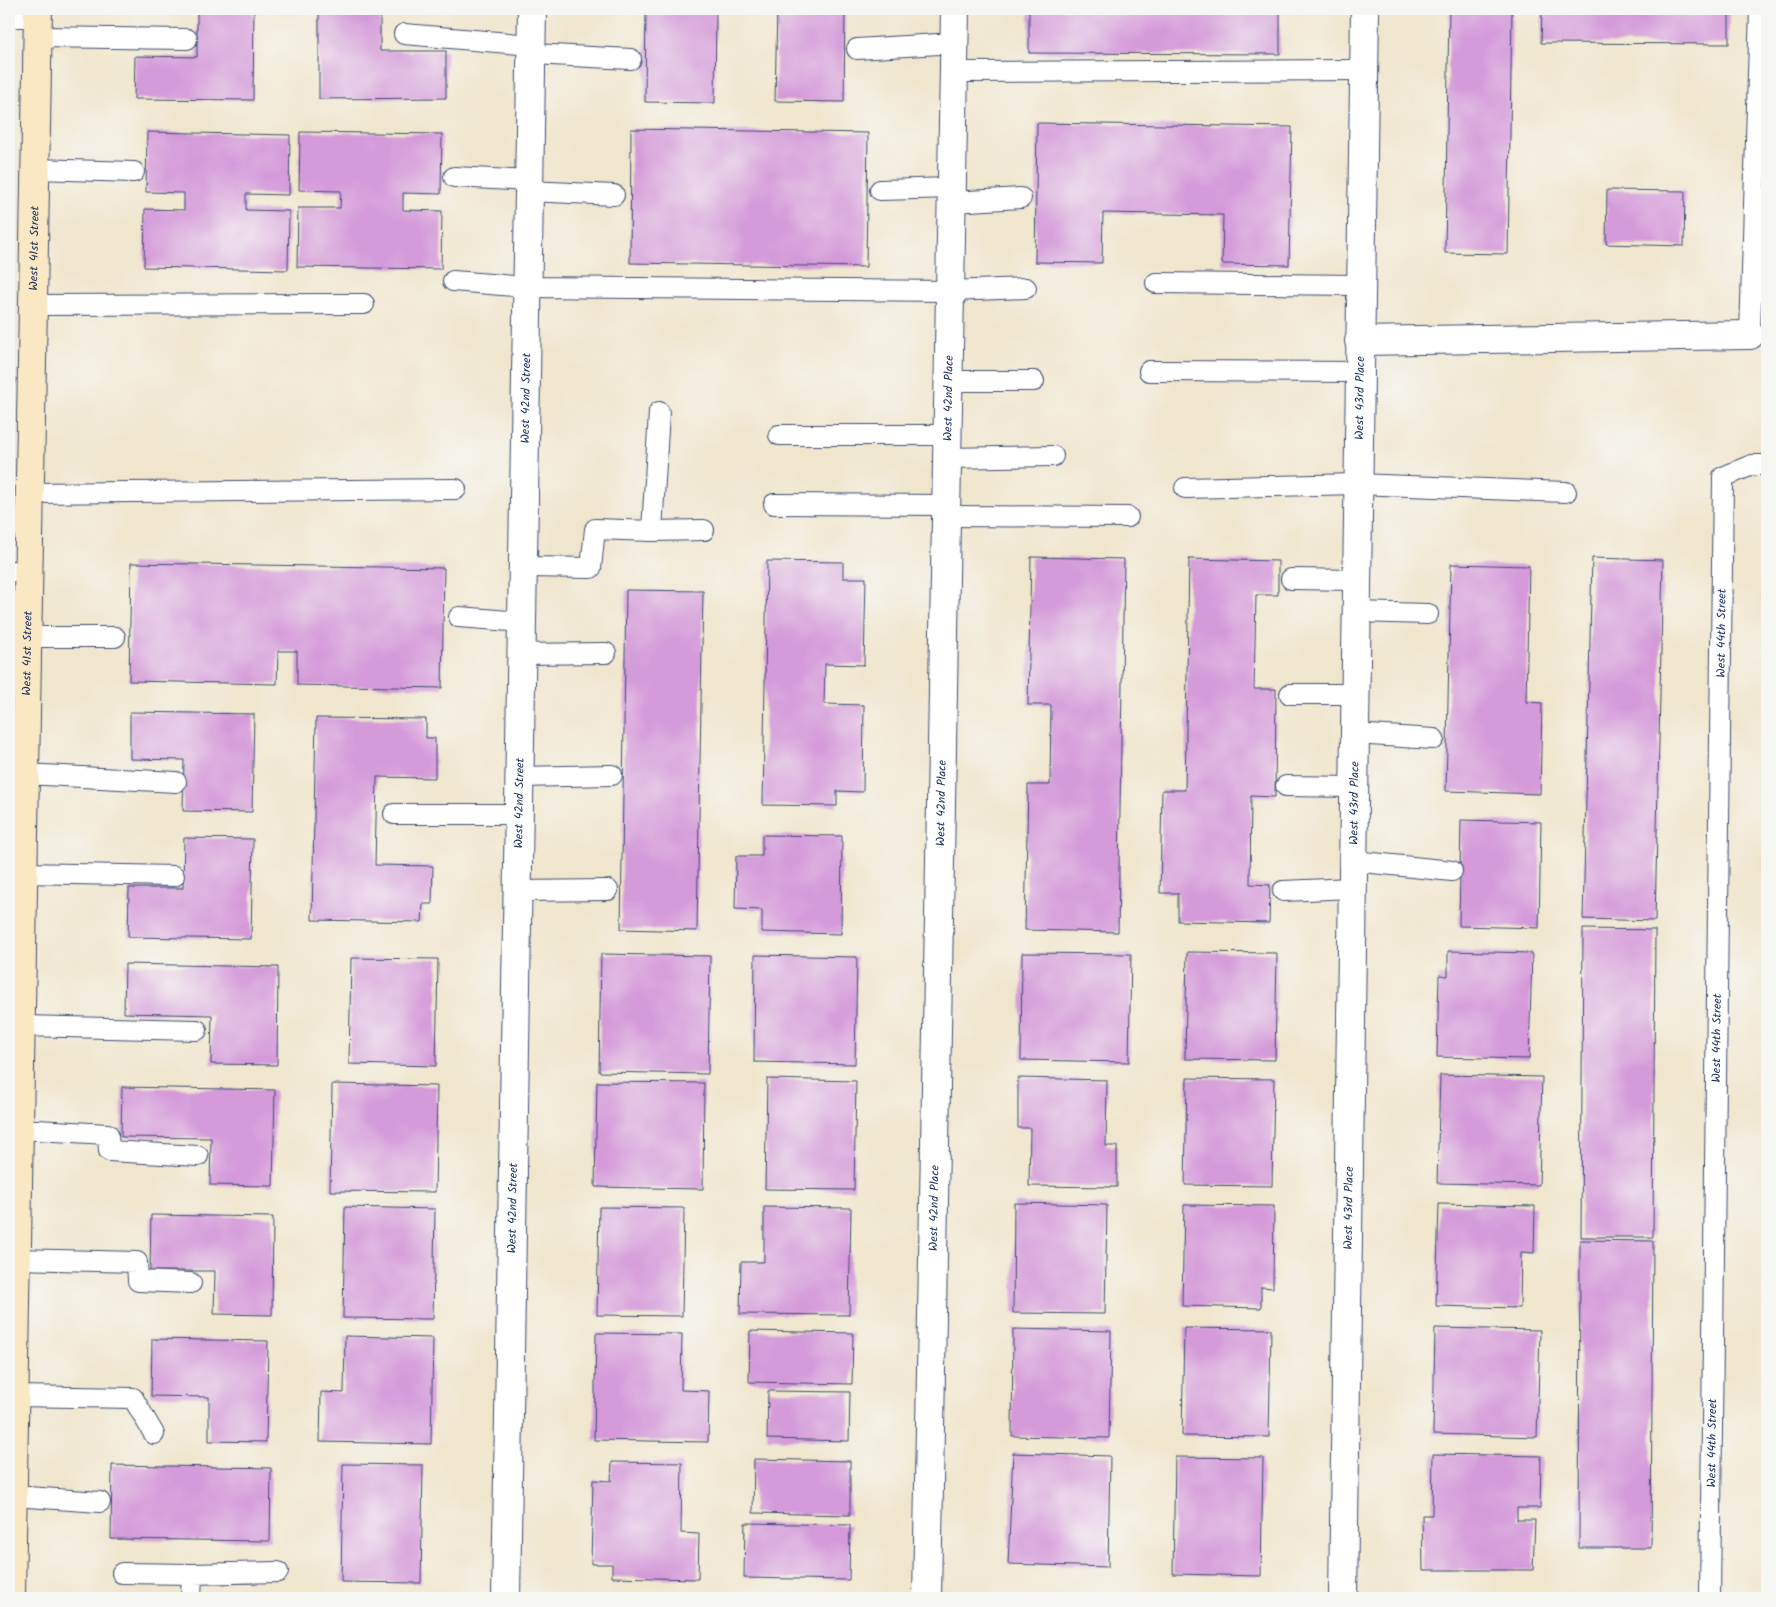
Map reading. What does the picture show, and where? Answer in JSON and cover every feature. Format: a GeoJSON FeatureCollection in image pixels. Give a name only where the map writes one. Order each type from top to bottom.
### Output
{"type":"FeatureCollection","features":[{"type":"Feature","properties":{"kind":"street","name":"West 42nd Street"},"geometry":{"type":"LineString","coordinates":[[506,1598],[532,9]]}},
{"type":"Feature","properties":{"kind":"street","name":"West 42nd Place"},"geometry":{"type":"LineString","coordinates":[[927,1598],[956,9]]}},
{"type":"Feature","properties":{"kind":"street","name":"West 43rd Place"},"geometry":{"type":"LineString","coordinates":[[1343,1598],[1365,9]]}},
{"type":"Feature","properties":{"kind":"street","name":"West 41st Street"},"geometry":{"type":"LineString","coordinates":[[11,1598],[14,1248],[19,1129],[14,1070],[21,1026],[25,774],[17,735],[18,670],[28,637],[18,572],[29,493],[38,21]]}},
{"type":"Feature","properties":{"kind":"street"},"geometry":{"type":"LineString","coordinates":[[1359,341],[1750,335]]}},
{"type":"Feature","properties":{"kind":"lane"},"geometry":{"type":"LineString","coordinates":[[1750,335],[1760,9]]}},
{"type":"Feature","properties":{"kind":"lane"},"geometry":{"type":"LineString","coordinates":[[9,17],[187,39]]}},
{"type":"Feature","properties":{"kind":"lane"},"geometry":{"type":"LineString","coordinates":[[404,34],[631,59]]}},
{"type":"Feature","properties":{"kind":"lane"},"geometry":{"type":"LineString","coordinates":[[857,49],[955,43]]}},
{"type":"Feature","properties":{"kind":"lane"},"geometry":{"type":"LineString","coordinates":[[954,72],[1364,70]]}},
{"type":"Feature","properties":{"kind":"lane"},"geometry":{"type":"LineString","coordinates":[[35,169],[134,172]]}},
{"type":"Feature","properties":{"kind":"lane"},"geometry":{"type":"LineString","coordinates":[[454,177],[614,195]]}},
{"type":"Feature","properties":{"kind":"lane"},"geometry":{"type":"LineString","coordinates":[[880,190],[1021,198]]}},
{"type":"Feature","properties":{"kind":"lane"},"geometry":{"type":"LineString","coordinates":[[453,281],[528,287],[950,291],[1026,288]]}},
{"type":"Feature","properties":{"kind":"lane"},"geometry":{"type":"LineString","coordinates":[[1156,283],[1360,285]]}},
{"type":"Feature","properties":{"kind":"lane"},"geometry":{"type":"LineString","coordinates":[[33,305],[364,304]]}},
{"type":"Feature","properties":{"kind":"lane"},"geometry":{"type":"LineString","coordinates":[[1149,371],[1359,372]]}},
{"type":"Feature","properties":{"kind":"lane"},"geometry":{"type":"LineString","coordinates":[[949,381],[1034,382]]}},
{"type":"Feature","properties":{"kind":"lane"},"geometry":{"type":"LineString","coordinates":[[652,532],[659,412]]}},
{"type":"Feature","properties":{"kind":"lane"},"geometry":{"type":"LineString","coordinates":[[778,435],[948,446],[1053,456]]}},
{"type":"Feature","properties":{"kind":"lane","name":"West 44th Street"},"geometry":{"type":"LineString","coordinates":[[1710,1598],[1724,477],[1752,465],[1767,465]]}},
{"type":"Feature","properties":{"kind":"lane"},"geometry":{"type":"LineString","coordinates":[[1186,488],[1358,484],[1566,492]]}},
{"type":"Feature","properties":{"kind":"lane"},"geometry":{"type":"LineString","coordinates":[[29,493],[456,489]]}},
{"type":"Feature","properties":{"kind":"lane"},"geometry":{"type":"LineString","coordinates":[[774,504],[1128,517]]}},
{"type":"Feature","properties":{"kind":"lane"},"geometry":{"type":"LineString","coordinates":[[523,567],[592,568],[595,529],[652,532],[704,530]]}},
{"type":"Feature","properties":{"kind":"lane"},"geometry":{"type":"LineString","coordinates":[[1291,579],[1356,580]]}},
{"type":"Feature","properties":{"kind":"lane"},"geometry":{"type":"LineString","coordinates":[[1356,612],[1428,614]]}},
{"type":"Feature","properties":{"kind":"lane"},"geometry":{"type":"LineString","coordinates":[[459,617],[522,622]]}},
{"type":"Feature","properties":{"kind":"lane"},"geometry":{"type":"LineString","coordinates":[[28,637],[115,637]]}},
{"type":"Feature","properties":{"kind":"lane"},"geometry":{"type":"LineString","coordinates":[[522,654],[606,653]]}},
{"type":"Feature","properties":{"kind":"lane"},"geometry":{"type":"LineString","coordinates":[[1290,694],[1355,694]]}},
{"type":"Feature","properties":{"kind":"lane"},"geometry":{"type":"LineString","coordinates":[[1354,734],[1434,739]]}},
{"type":"Feature","properties":{"kind":"lane"},"geometry":{"type":"LineString","coordinates":[[25,774],[176,782]]}},
{"type":"Feature","properties":{"kind":"lane"},"geometry":{"type":"LineString","coordinates":[[520,777],[612,775]]}},
{"type":"Feature","properties":{"kind":"lane"},"geometry":{"type":"LineString","coordinates":[[1286,786],[1353,787]]}},
{"type":"Feature","properties":{"kind":"lane"},"geometry":{"type":"LineString","coordinates":[[394,814],[519,814]]}},
{"type":"Feature","properties":{"kind":"lane"},"geometry":{"type":"LineString","coordinates":[[1353,861],[1452,872]]}},
{"type":"Feature","properties":{"kind":"lane"},"geometry":{"type":"LineString","coordinates":[[23,873],[174,876]]}},
{"type":"Feature","properties":{"kind":"lane"},"geometry":{"type":"LineString","coordinates":[[1283,891],[1352,888]]}},
{"type":"Feature","properties":{"kind":"lane"},"geometry":{"type":"LineString","coordinates":[[518,891],[608,890]]}},
{"type":"Feature","properties":{"kind":"lane"},"geometry":{"type":"LineString","coordinates":[[21,1026],[198,1030]]}},
{"type":"Feature","properties":{"kind":"lane"},"geometry":{"type":"LineString","coordinates":[[19,1129],[108,1134],[109,1151],[198,1156]]}},
{"type":"Feature","properties":{"kind":"lane"},"geometry":{"type":"LineString","coordinates":[[14,1248],[137,1262],[138,1281],[191,1283]]}},
{"type":"Feature","properties":{"kind":"lane"},"geometry":{"type":"LineString","coordinates":[[13,1390],[133,1398],[154,1434]]}},
{"type":"Feature","properties":{"kind":"lane"},"geometry":{"type":"LineString","coordinates":[[13,1496],[100,1502]]}},
{"type":"Feature","properties":{"kind":"lane"},"geometry":{"type":"LineString","coordinates":[[122,1572],[192,1574],[278,1572]]}},
{"type":"Feature","properties":{"kind":"lane"},"geometry":{"type":"LineString","coordinates":[[191,1598],[192,1574]]}},
{"type":"Feature","properties":{"kind":"building"},"geometry":{"type":"Polygon","coordinates":[[[197,9],[254,9],[253,100],[134,99],[135,56],[197,57],[197,9]]]}},
{"type":"Feature","properties":{"kind":"building"},"geometry":{"type":"Polygon","coordinates":[[[319,9],[380,9],[380,51],[446,51],[446,98],[319,99],[319,9]]]}},
{"type":"Feature","properties":{"kind":"building"},"geometry":{"type":"Polygon","coordinates":[[[646,9],[716,9],[715,103],[645,102],[646,9]]]}},
{"type":"Feature","properties":{"kind":"building"},"geometry":{"type":"Polygon","coordinates":[[[777,9],[845,9],[844,102],[775,101],[777,9]]]}},
{"type":"Feature","properties":{"kind":"building"},"geometry":{"type":"Polygon","coordinates":[[[1029,9],[1280,9],[1280,54],[1029,53],[1029,9]]]}},
{"type":"Feature","properties":{"kind":"building"},"geometry":{"type":"Polygon","coordinates":[[[1449,9],[1512,9],[1508,254],[1445,253],[1449,9]]]}},
{"type":"Feature","properties":{"kind":"building"},"geometry":{"type":"Polygon","coordinates":[[[1542,9],[1729,9],[1729,44],[1541,43],[1542,9]]]}},
{"type":"Feature","properties":{"kind":"building"},"geometry":{"type":"Polygon","coordinates":[[[1037,123],[1292,127],[1289,265],[1222,264],[1223,215],[1103,213],[1102,263],[1035,262],[1037,123]]]}},
{"type":"Feature","properties":{"kind":"building"},"geometry":{"type":"Polygon","coordinates":[[[631,129],[868,133],[866,267],[630,263],[631,129]]]}},
{"type":"Feature","properties":{"kind":"building"},"geometry":{"type":"Polygon","coordinates":[[[147,132],[290,135],[289,195],[246,194],[246,210],[289,211],[288,270],[144,267],[145,209],[184,210],[184,193],[146,192],[147,132]]]}},
{"type":"Feature","properties":{"kind":"building"},"geometry":{"type":"Polygon","coordinates":[[[300,132],[442,134],[441,194],[403,193],[403,210],[442,211],[441,269],[297,267],[298,208],[340,208],[341,191],[299,190],[300,132]]]}},
{"type":"Feature","properties":{"kind":"building"},"geometry":{"type":"Polygon","coordinates":[[[1607,190],[1685,191],[1684,246],[1606,244],[1607,190]]]}},
{"type":"Feature","properties":{"kind":"building"},"geometry":{"type":"Polygon","coordinates":[[[1031,557],[1124,559],[1118,932],[1025,930],[1028,785],[1050,785],[1051,705],[1028,705],[1031,557]]]}},
{"type":"Feature","properties":{"kind":"building"},"geometry":{"type":"Polygon","coordinates":[[[1592,558],[1663,560],[1655,921],[1583,919],[1592,558]]]}},
{"type":"Feature","properties":{"kind":"building"},"geometry":{"type":"Polygon","coordinates":[[[1189,559],[1278,561],[1278,595],[1256,595],[1254,689],[1276,689],[1275,797],[1251,796],[1250,884],[1270,885],[1269,923],[1178,921],[1178,893],[1160,893],[1162,790],[1185,790],[1189,559]]]}},
{"type":"Feature","properties":{"kind":"building"},"geometry":{"type":"Polygon","coordinates":[[[767,561],[843,562],[843,578],[866,578],[864,665],[825,664],[824,704],[864,705],[863,792],[837,791],[837,806],[763,805],[767,561]]]}},
{"type":"Feature","properties":{"kind":"building"},"geometry":{"type":"Polygon","coordinates":[[[131,563],[444,568],[442,688],[297,685],[297,651],[278,651],[277,684],[129,681],[131,563]]]}},
{"type":"Feature","properties":{"kind":"building"},"geometry":{"type":"Polygon","coordinates":[[[1451,564],[1529,566],[1526,702],[1542,703],[1540,794],[1446,791],[1451,564]]]}},
{"type":"Feature","properties":{"kind":"building"},"geometry":{"type":"Polygon","coordinates":[[[626,590],[703,591],[697,931],[621,929],[626,590]]]}},
{"type":"Feature","properties":{"kind":"building"},"geometry":{"type":"Polygon","coordinates":[[[130,712],[254,714],[252,812],[183,811],[184,760],[130,759],[130,712]]]}},
{"type":"Feature","properties":{"kind":"building"},"geometry":{"type":"Polygon","coordinates":[[[316,718],[426,719],[426,738],[435,738],[435,778],[377,777],[375,865],[433,866],[432,904],[423,904],[422,922],[312,920],[316,718]]]}},
{"type":"Feature","properties":{"kind":"building"},"geometry":{"type":"Polygon","coordinates":[[[1461,820],[1541,822],[1539,928],[1459,926],[1461,820]]]}},
{"type":"Feature","properties":{"kind":"building"},"geometry":{"type":"Polygon","coordinates":[[[762,835],[842,836],[841,934],[762,932],[762,910],[735,909],[736,856],[762,856],[762,835]]]}},
{"type":"Feature","properties":{"kind":"building"},"geometry":{"type":"Polygon","coordinates":[[[184,838],[253,839],[251,939],[128,937],[129,888],[183,888],[184,838]]]}},
{"type":"Feature","properties":{"kind":"building"},"geometry":{"type":"Polygon","coordinates":[[[1583,929],[1655,930],[1653,1237],[1581,1237],[1583,929]]]}},
{"type":"Feature","properties":{"kind":"building"},"geometry":{"type":"Polygon","coordinates":[[[1448,951],[1532,953],[1529,1059],[1437,1057],[1439,975],[1448,976],[1448,951]]]}},
{"type":"Feature","properties":{"kind":"building"},"geometry":{"type":"Polygon","coordinates":[[[1187,952],[1277,953],[1275,1060],[1185,1059],[1187,952]]]}},
{"type":"Feature","properties":{"kind":"building"},"geometry":{"type":"Polygon","coordinates":[[[1022,953],[1131,954],[1129,1062],[1021,1060],[1022,953]]]}},
{"type":"Feature","properties":{"kind":"building"},"geometry":{"type":"Polygon","coordinates":[[[601,954],[710,956],[708,1074],[599,1072],[601,954]]]}},
{"type":"Feature","properties":{"kind":"building"},"geometry":{"type":"Polygon","coordinates":[[[755,955],[857,957],[855,1064],[754,1062],[755,955]]]}},
{"type":"Feature","properties":{"kind":"building"},"geometry":{"type":"Polygon","coordinates":[[[351,958],[438,959],[436,1066],[349,1064],[351,958]]]}},
{"type":"Feature","properties":{"kind":"building"},"geometry":{"type":"Polygon","coordinates":[[[125,964],[278,967],[277,1065],[211,1064],[212,1015],[124,1013],[125,964]]]}},
{"type":"Feature","properties":{"kind":"building"},"geometry":{"type":"Polygon","coordinates":[[[1440,1075],[1542,1077],[1539,1185],[1437,1183],[1440,1075]]]}},
{"type":"Feature","properties":{"kind":"building"},"geometry":{"type":"Polygon","coordinates":[[[1018,1078],[1107,1080],[1106,1146],[1117,1146],[1117,1187],[1029,1186],[1030,1128],[1018,1128],[1018,1078]]]}},
{"type":"Feature","properties":{"kind":"building"},"geometry":{"type":"Polygon","coordinates":[[[1187,1078],[1274,1079],[1272,1186],[1185,1185],[1187,1078]]]}},
{"type":"Feature","properties":{"kind":"building"},"geometry":{"type":"Polygon","coordinates":[[[767,1079],[856,1081],[854,1190],[765,1189],[767,1079]]]}},
{"type":"Feature","properties":{"kind":"building"},"geometry":{"type":"Polygon","coordinates":[[[597,1082],[704,1083],[703,1189],[595,1187],[597,1082]]]}},
{"type":"Feature","properties":{"kind":"building"},"geometry":{"type":"Polygon","coordinates":[[[332,1084],[437,1086],[435,1192],[330,1191],[332,1084]]]}},
{"type":"Feature","properties":{"kind":"building"},"geometry":{"type":"Polygon","coordinates":[[[122,1087],[275,1090],[273,1186],[210,1185],[211,1138],[121,1137],[122,1087]]]}},
{"type":"Feature","properties":{"kind":"building"},"geometry":{"type":"Polygon","coordinates":[[[1014,1203],[1107,1205],[1105,1314],[1013,1313],[1014,1203]]]}},
{"type":"Feature","properties":{"kind":"building"},"geometry":{"type":"Polygon","coordinates":[[[1439,1204],[1535,1206],[1534,1253],[1521,1252],[1520,1308],[1436,1306],[1439,1204]]]}},
{"type":"Feature","properties":{"kind":"building"},"geometry":{"type":"Polygon","coordinates":[[[1184,1205],[1274,1206],[1273,1288],[1261,1287],[1261,1308],[1182,1306],[1184,1205]]]}},
{"type":"Feature","properties":{"kind":"building"},"geometry":{"type":"Polygon","coordinates":[[[345,1207],[435,1209],[433,1319],[343,1318],[345,1207]]]}},
{"type":"Feature","properties":{"kind":"building"},"geometry":{"type":"Polygon","coordinates":[[[599,1207],[684,1208],[682,1316],[597,1315],[599,1207]]]}},
{"type":"Feature","properties":{"kind":"building"},"geometry":{"type":"Polygon","coordinates":[[[764,1207],[851,1208],[849,1315],[740,1314],[741,1262],[764,1262],[764,1207]]]}},
{"type":"Feature","properties":{"kind":"building"},"geometry":{"type":"Polygon","coordinates":[[[151,1215],[273,1217],[272,1315],[214,1314],[215,1271],[150,1271],[151,1215]]]}},
{"type":"Feature","properties":{"kind":"building"},"geometry":{"type":"Polygon","coordinates":[[[1580,1240],[1653,1241],[1651,1548],[1579,1548],[1580,1240]]]}},
{"type":"Feature","properties":{"kind":"building"},"geometry":{"type":"Polygon","coordinates":[[[1184,1328],[1271,1329],[1269,1437],[1182,1436],[1184,1328]]]}},
{"type":"Feature","properties":{"kind":"building"},"geometry":{"type":"Polygon","coordinates":[[[1435,1328],[1540,1330],[1537,1437],[1433,1434],[1435,1328]]]}},
{"type":"Feature","properties":{"kind":"building"},"geometry":{"type":"Polygon","coordinates":[[[1013,1329],[1111,1331],[1109,1438],[1012,1436],[1013,1329]]]}},
{"type":"Feature","properties":{"kind":"building"},"geometry":{"type":"Polygon","coordinates":[[[750,1331],[853,1333],[852,1384],[749,1382],[750,1331]]]}},
{"type":"Feature","properties":{"kind":"building"},"geometry":{"type":"Polygon","coordinates":[[[596,1333],[682,1334],[681,1390],[709,1391],[708,1442],[594,1440],[596,1333]]]}},
{"type":"Feature","properties":{"kind":"building"},"geometry":{"type":"Polygon","coordinates":[[[345,1336],[433,1338],[431,1444],[320,1442],[321,1392],[344,1393],[345,1336]]]}},
{"type":"Feature","properties":{"kind":"building"},"geometry":{"type":"Polygon","coordinates":[[[152,1339],[268,1341],[266,1442],[209,1441],[209,1397],[151,1396],[152,1339]]]}},
{"type":"Feature","properties":{"kind":"building"},"geometry":{"type":"Polygon","coordinates":[[[768,1391],[850,1392],[849,1441],[767,1439],[768,1391]]]}},
{"type":"Feature","properties":{"kind":"building"},"geometry":{"type":"Polygon","coordinates":[[[1013,1453],[1110,1456],[1108,1567],[1008,1564],[1013,1453]]]}},
{"type":"Feature","properties":{"kind":"building"},"geometry":{"type":"Polygon","coordinates":[[[1433,1454],[1541,1456],[1540,1508],[1517,1508],[1517,1520],[1535,1520],[1533,1570],[1423,1570],[1422,1515],[1432,1515],[1433,1454]]]}},
{"type":"Feature","properties":{"kind":"building"},"geometry":{"type":"Polygon","coordinates":[[[1175,1457],[1263,1458],[1261,1576],[1173,1574],[1175,1457]]]}},
{"type":"Feature","properties":{"kind":"building"},"geometry":{"type":"Polygon","coordinates":[[[754,1459],[850,1461],[850,1515],[753,1513],[754,1459]]]}},
{"type":"Feature","properties":{"kind":"building"},"geometry":{"type":"Polygon","coordinates":[[[612,1462],[682,1463],[681,1533],[699,1534],[698,1579],[612,1577],[612,1564],[591,1564],[593,1480],[611,1481],[612,1462]]]}},
{"type":"Feature","properties":{"kind":"building"},"geometry":{"type":"Polygon","coordinates":[[[343,1464],[423,1465],[421,1583],[341,1582],[343,1464]]]}},
{"type":"Feature","properties":{"kind":"building"},"geometry":{"type":"Polygon","coordinates":[[[112,1465],[271,1468],[270,1541],[111,1539],[112,1465]]]}},
{"type":"Feature","properties":{"kind":"building"},"geometry":{"type":"Polygon","coordinates":[[[745,1523],[850,1525],[849,1580],[744,1578],[745,1523]]]}}]}
